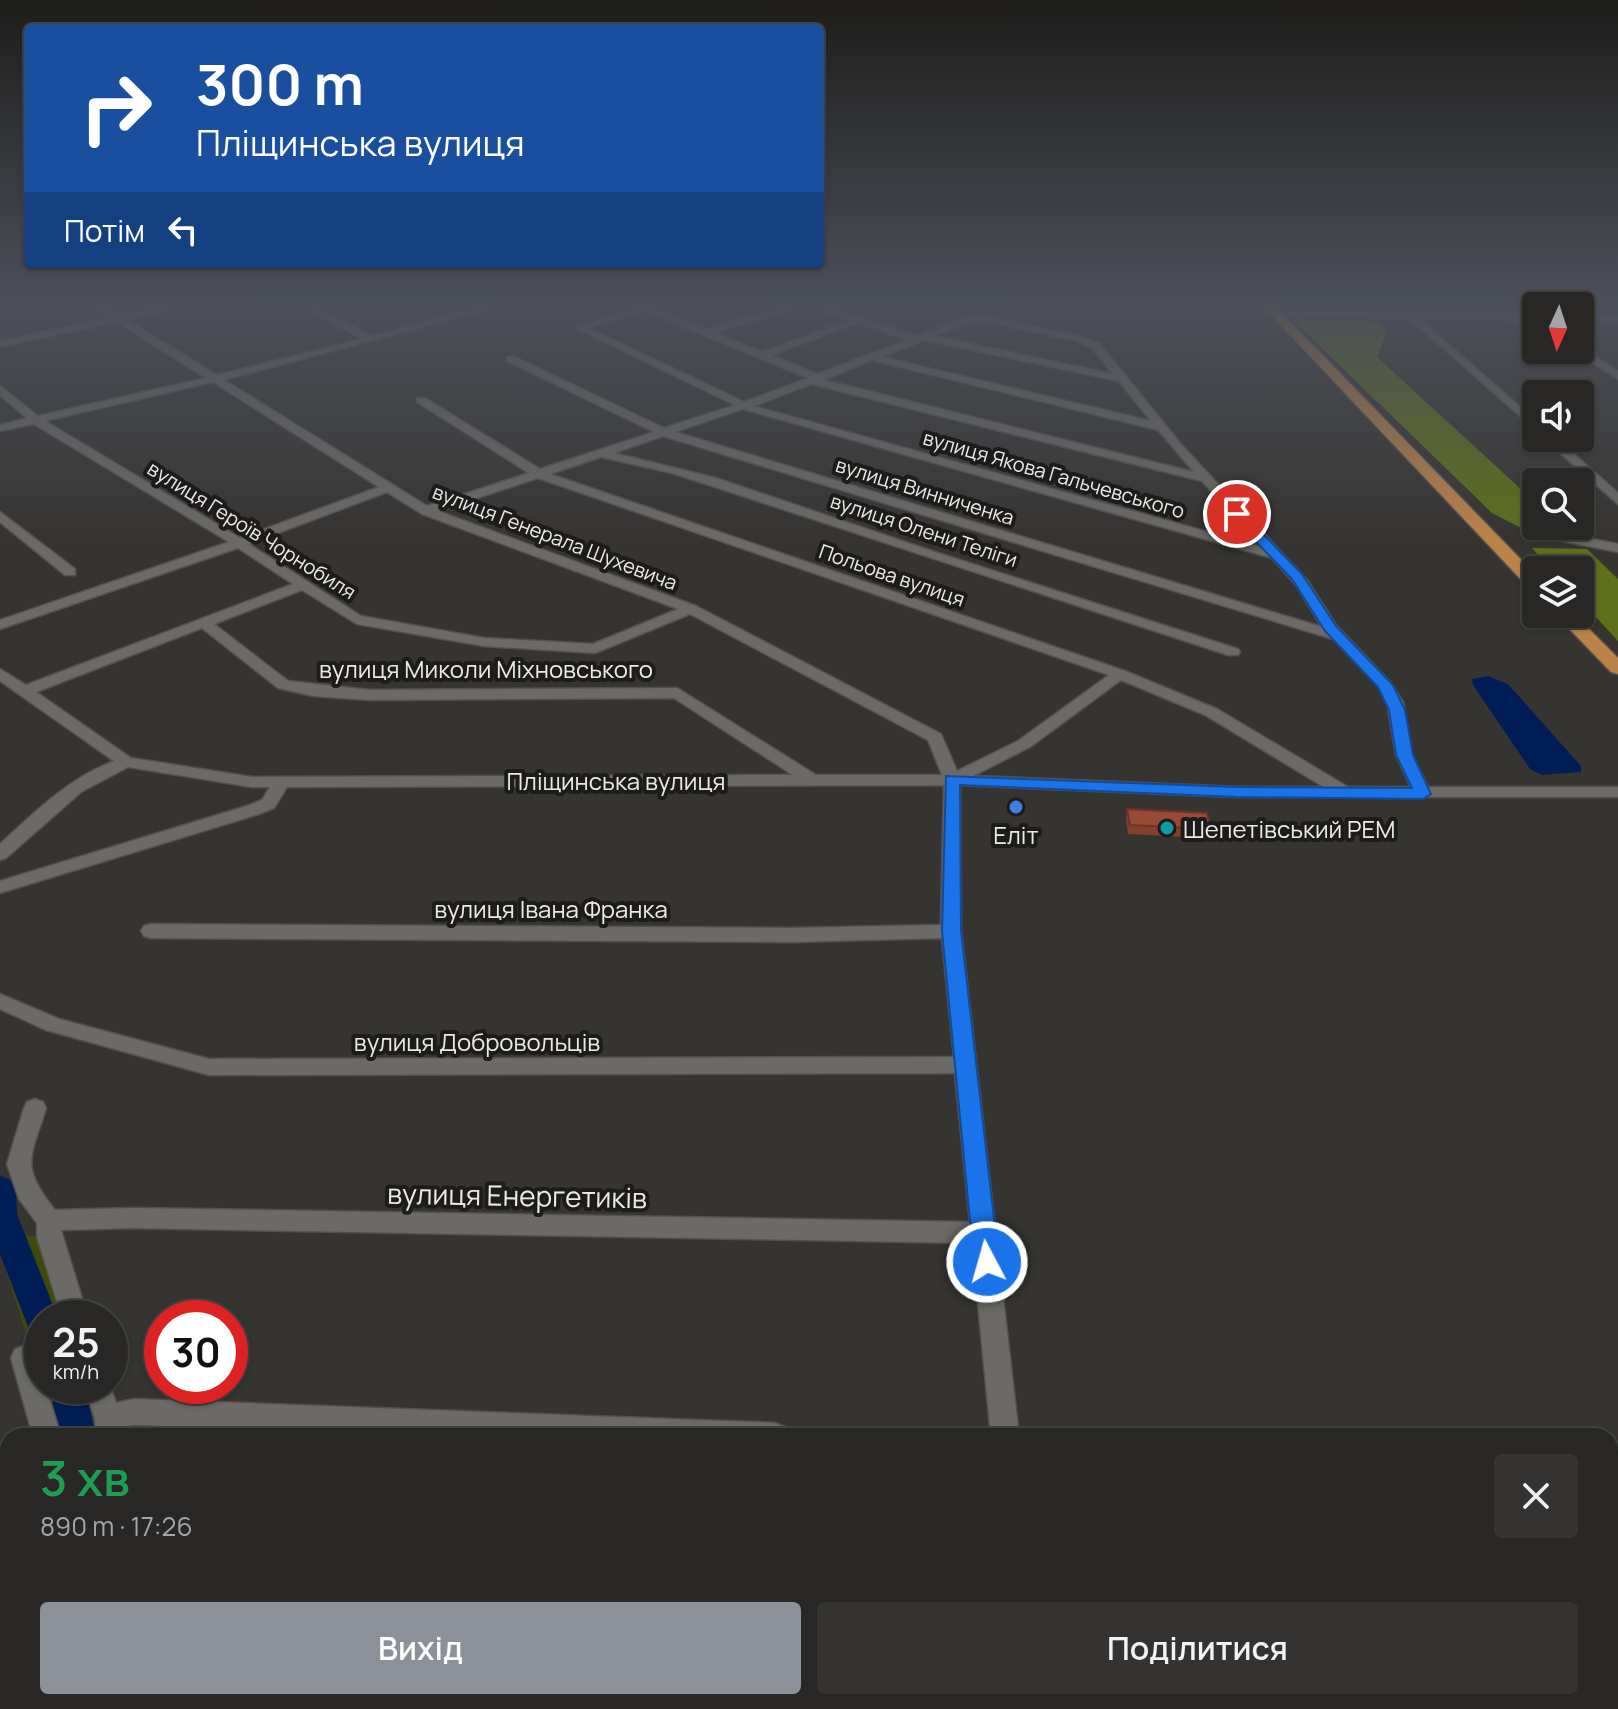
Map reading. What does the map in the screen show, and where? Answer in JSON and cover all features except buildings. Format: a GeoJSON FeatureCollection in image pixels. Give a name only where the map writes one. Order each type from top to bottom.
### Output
{"type":"FeatureCollection","features":[{"type":"Feature","properties":{"kind":"main road"},"geometry":{"type":"LineString","coordinates":[[1341,382],[1522,570]]}},
{"type":"Feature","properties":{"kind":"main road"},"geometry":{"type":"LineString","coordinates":[[1578,628],[1618,668]]}},
{"type":"Feature","properties":{"kind":"street"},"geometry":{"type":"LineString","coordinates":[[0,428],[201,382]]}},
{"type":"Feature","properties":{"kind":"street","name":"вулиця Генерала Шухевича"},"geometry":{"type":"LineString","coordinates":[[217,382],[426,511],[691,609],[935,737],[952,780]]}},
{"type":"Feature","properties":{"kind":"street","name":"вулиця Винниченка"},"geometry":{"type":"LineString","coordinates":[[558,382],[665,433],[1337,636]]}},
{"type":"Feature","properties":{"kind":"street","name":"вулиця Якова Гальчевського"},"geometry":{"type":"LineString","coordinates":[[697,382],[743,406],[1273,554]]}},
{"type":"Feature","properties":{"kind":"street"},"geometry":{"type":"LineString","coordinates":[[426,511],[812,382]]}},
{"type":"Feature","properties":{"kind":"street"},"geometry":{"type":"LineString","coordinates":[[824,382],[1205,478]]}},
{"type":"Feature","properties":{"kind":"street"},"geometry":{"type":"LineString","coordinates":[[973,382],[1161,427]]}},
{"type":"Feature","properties":{"kind":"street"},"geometry":{"type":"LineString","coordinates":[[1126,382],[1205,478],[1302,583],[1337,636],[1378,676],[1395,702],[1401,744],[1423,794]]}},
{"type":"Feature","properties":{"kind":"street"},"geometry":{"type":"LineString","coordinates":[[1485,382],[1522,414]]}},
{"type":"Feature","properties":{"kind":"street","name":"вулиця Героїв Чорнобиля"},"geometry":{"type":"LineString","coordinates":[[0,389],[36,420],[239,543],[357,620],[484,642],[595,649],[691,609]]}},
{"type":"Feature","properties":{"kind":"street","name":"Польова вулиця"},"geometry":{"type":"LineString","coordinates":[[421,400],[539,474],[1120,674],[1211,712],[1349,794]]}},
{"type":"Feature","properties":{"kind":"street"},"geometry":{"type":"LineString","coordinates":[[1565,452],[1618,500]]}},
{"type":"Feature","properties":{"kind":"street","name":"вулиця Олени Теліги"},"geometry":{"type":"LineString","coordinates":[[601,454],[649,463],[722,483],[888,541],[1233,652]]}},
{"type":"Feature","properties":{"kind":"street"},"geometry":{"type":"LineString","coordinates":[[0,625],[239,543],[386,488]]}},
{"type":"Feature","properties":{"kind":"street"},"geometry":{"type":"LineString","coordinates":[[0,516],[70,572]]}},
{"type":"Feature","properties":{"kind":"street"},"geometry":{"type":"LineString","coordinates":[[1577,540],[1618,548]]}},
{"type":"Feature","properties":{"kind":"street"},"geometry":{"type":"LineString","coordinates":[[24,691],[304,585]]}},
{"type":"Feature","properties":{"kind":"street","name":"вулиця Миколи Міхновського"},"geometry":{"type":"LineString","coordinates":[[203,622],[283,685],[313,691],[370,695],[677,693],[813,781]]}},
{"type":"Feature","properties":{"kind":"street","name":"Пліщинська вулиця"},"geometry":{"type":"LineString","coordinates":[[0,674],[126,762],[252,782],[952,780],[1349,794],[1618,792]]}},
{"type":"Feature","properties":{"kind":"street"},"geometry":{"type":"LineString","coordinates":[[1004,1428],[951,931],[952,780],[1024,744],[1120,674]]}},
{"type":"Feature","properties":{"kind":"street"},"geometry":{"type":"LineString","coordinates":[[0,854],[104,769],[126,762]]}},
{"type":"Feature","properties":{"kind":"street"},"geometry":{"type":"LineString","coordinates":[[0,887],[253,810],[268,804],[281,782]]}},
{"type":"Feature","properties":{"kind":"street","name":"вулиця Івана Франка"},"geometry":{"type":"LineString","coordinates":[[151,931],[792,935],[951,931]]}},
{"type":"Feature","properties":{"kind":"street","name":"вулиця Добровольців"},"geometry":{"type":"LineString","coordinates":[[0,1001],[53,1025],[209,1067],[966,1065]]}},
{"type":"Feature","properties":{"kind":"street"},"geometry":{"type":"LineString","coordinates":[[35,1108],[18,1164],[27,1192],[49,1220],[49,1237],[69,1300]]}},
{"type":"Feature","properties":{"kind":"street","name":"вулиця Енергетиків"},"geometry":{"type":"LineString","coordinates":[[49,1220],[148,1218],[984,1233]]}},
{"type":"Feature","properties":{"kind":"street"},"geometry":{"type":"LineString","coordinates":[[38,1404],[45,1428]]}},
{"type":"Feature","properties":{"kind":"street"},"geometry":{"type":"LineString","coordinates":[[102,1404],[109,1427],[134,1412],[561,1428]]}},
{"type":"Feature","properties":{"kind":"green space"},"geometry":{"type":"Polygon","coordinates":[[[1357,382],[1404,382],[1522,490],[1522,528],[1492,513],[1357,382]]]}},
{"type":"Feature","properties":{"kind":"green space"},"geometry":{"type":"Polygon","coordinates":[[[1532,548],[1587,549],[1618,579],[1618,641],[1594,615],[1594,556],[1539,556],[1532,548]]]}},
{"type":"Feature","properties":{"kind":"green space"},"geometry":{"type":"Polygon","coordinates":[[[0,1232],[38,1237],[57,1300],[24,1300],[24,1328],[0,1251],[0,1232]]]}},
{"type":"Feature","properties":{"kind":"green space"},"geometry":{"type":"Polygon","coordinates":[[[48,1404],[90,1404],[98,1428],[56,1428],[48,1404]]]}},
{"type":"Feature","properties":{"kind":"water"},"geometry":{"type":"Polygon","coordinates":[[[1488,676],[1508,684],[1581,766],[1581,772],[1542,775],[1530,769],[1473,685],[1472,679],[1488,676]]]}},
{"type":"Feature","properties":{"kind":"waterway"},"geometry":{"type":"LineString","coordinates":[[0,1189],[1,1214],[34,1300]]}},
{"type":"Feature","properties":{"kind":"waterway"},"geometry":{"type":"LineString","coordinates":[[71,1404],[76,1428]]}},
{"type":"Feature","properties":{"kind":"place","name":"Еліт"},"geometry":{"type":"Point","coordinates":[1016,807]}},
{"type":"Feature","properties":{"kind":"place","name":"Шепетівський РЕМ"},"geometry":{"type":"Point","coordinates":[1167,828]}},
{"type":"Feature","properties":{"kind":"route"},"geometry":{"type":"LineString","coordinates":[[987,1262],[951,931],[952,780],[1237,792],[1423,794],[1404,755],[1395,702],[1385,685],[1330,628],[1297,577],[1237,514]]}}]}
